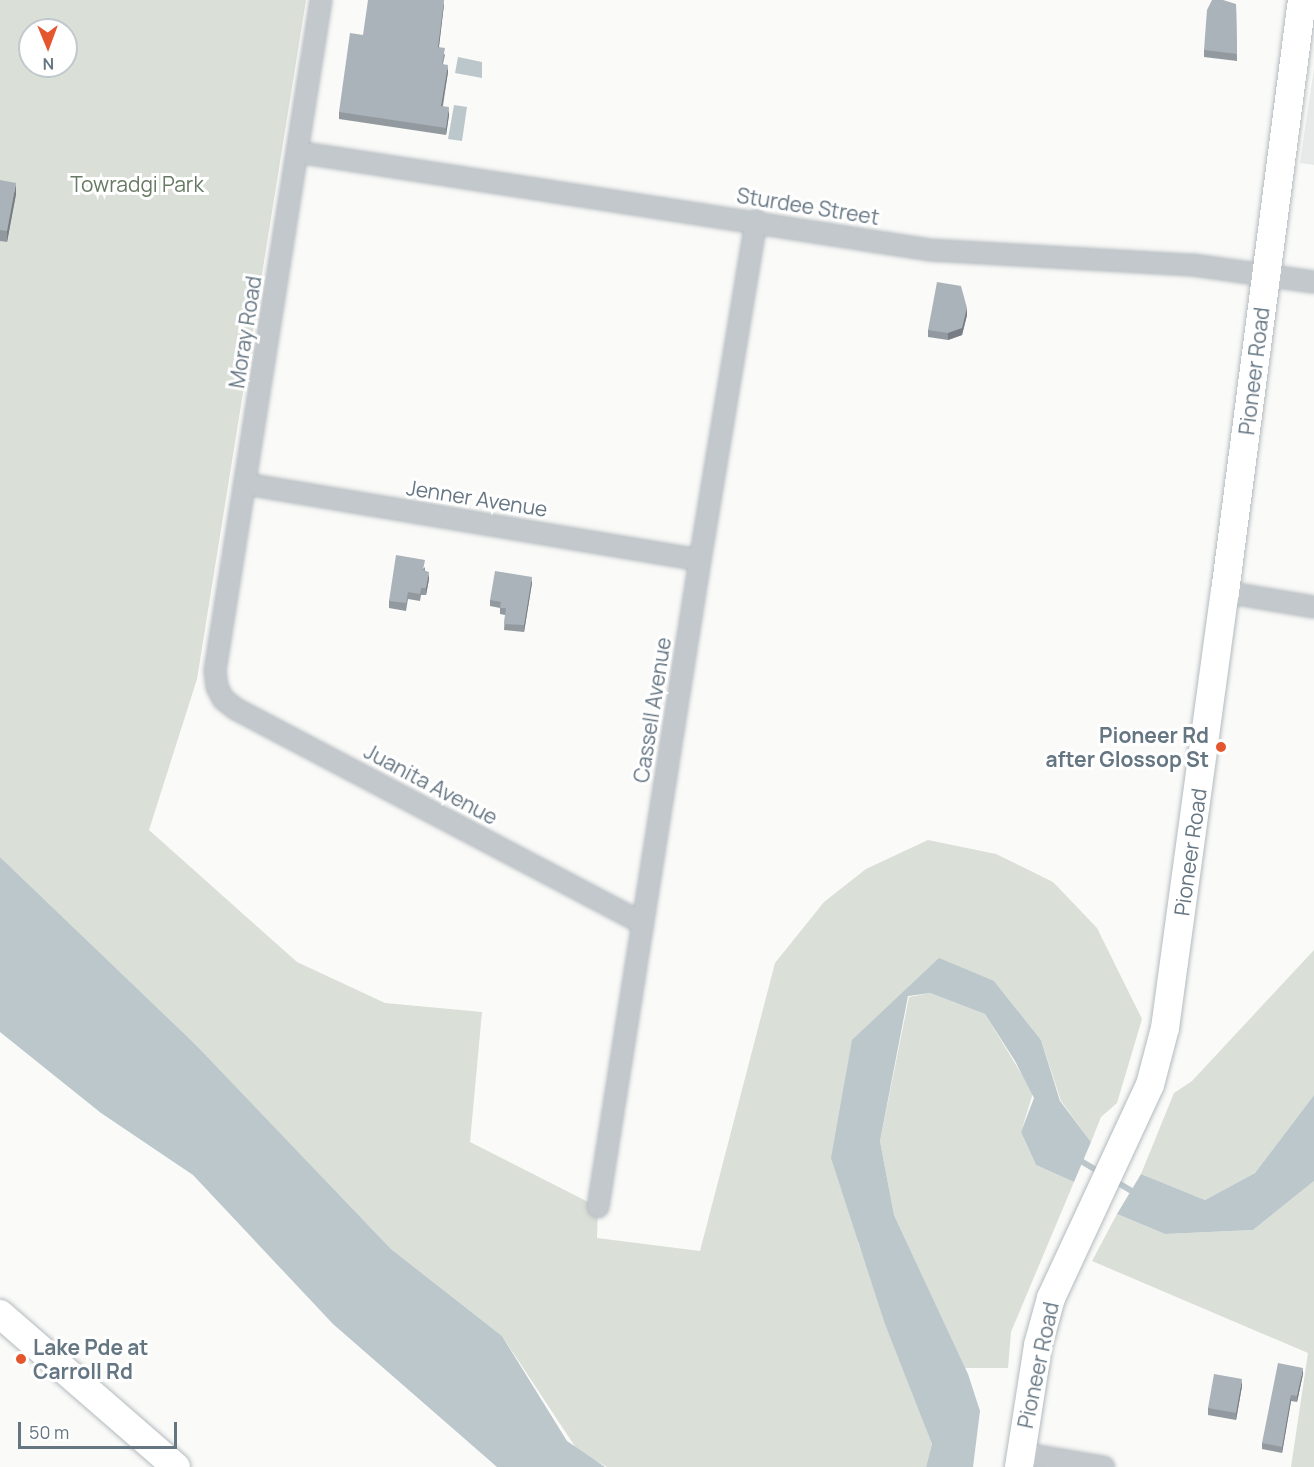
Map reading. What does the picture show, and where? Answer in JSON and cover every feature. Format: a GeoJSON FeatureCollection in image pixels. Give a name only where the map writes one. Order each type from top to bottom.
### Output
{"type":"FeatureCollection","features":[{"type":"Feature","properties":{"kind":"main road","name":"Pioneer Road"},"geometry":{"type":"LineString","coordinates":[[1020,1460],[1044,1321],[1060,1276],[1150,1085],[1165,1028],[1226,592],[1302,0]]}},
{"type":"Feature","properties":{"kind":"main road"},"geometry":{"type":"LineString","coordinates":[[0,1314],[176,1467]]}},
{"type":"Feature","properties":{"kind":"street","name":"Moray Road"},"geometry":{"type":"LineString","coordinates":[[215,671],[321,0]]}},
{"type":"Feature","properties":{"kind":"street","name":"Sturdee Street"},"geometry":{"type":"LineString","coordinates":[[297,152],[756,221],[930,250],[1135,260],[1267,274],[1314,282]]}},
{"type":"Feature","properties":{"kind":"street","name":"Cassell Avenue"},"geometry":{"type":"LineString","coordinates":[[598,1207],[756,221]]}},
{"type":"Feature","properties":{"kind":"street","name":"Jenner Avenue"},"geometry":{"type":"LineString","coordinates":[[246,484],[700,560]]}},
{"type":"Feature","properties":{"kind":"street"},"geometry":{"type":"LineString","coordinates":[[1226,592],[1314,607]]}},
{"type":"Feature","properties":{"kind":"street","name":"Juanita Avenue"},"geometry":{"type":"LineString","coordinates":[[215,671],[217,687],[223,699],[236,709],[643,924]]}},
{"type":"Feature","properties":{"kind":"street"},"geometry":{"type":"LineString","coordinates":[[1020,1460],[1104,1467]]}},
{"type":"Feature","properties":{"kind":"shaded area"},"geometry":{"type":"Polygon","coordinates":[[[458,57],[482,62],[482,78],[455,73],[458,57]]]}},
{"type":"Feature","properties":{"kind":"shaded area"},"geometry":{"type":"Polygon","coordinates":[[[1314,68],[1314,165],[1300,163],[1314,68]]]}},
{"type":"Feature","properties":{"kind":"shaded area"},"geometry":{"type":"Polygon","coordinates":[[[454,105],[467,107],[462,141],[448,139],[454,105]]]}},
{"type":"Feature","properties":{"kind":"shaded area"},"geometry":{"type":"Polygon","coordinates":[[[0,857],[195,1044],[391,1249],[502,1336],[567,1441],[605,1467],[497,1467],[333,1324],[193,1175],[101,1113],[0,1032],[0,857]]]}},
{"type":"Feature","properties":{"kind":"shaded area"},"geometry":{"type":"Polygon","coordinates":[[[939,958],[994,981],[1041,1040],[1060,1101],[1091,1142],[1074,1182],[1036,1165],[1021,1132],[1034,1098],[1015,1061],[985,1014],[930,993],[908,996],[880,1141],[894,1215],[968,1374],[980,1411],[973,1467],[926,1467],[932,1444],[885,1324],[831,1158],[852,1040],[939,958]]]}},
{"type":"Feature","properties":{"kind":"shaded area"},"geometry":{"type":"Polygon","coordinates":[[[1314,1095],[1314,1181],[1253,1230],[1165,1234],[1117,1214],[1141,1174],[1205,1200],[1255,1173],[1314,1095]]]}},
{"type":"Feature","properties":{"kind":"green space","name":"Towradgi Park"},"geometry":{"type":"Polygon","coordinates":[[[0,0],[306,0],[197,679],[149,830],[297,962],[385,1003],[482,1012],[470,1142],[598,1207],[597,1238],[700,1251],[775,963],[824,902],[866,869],[928,840],[996,854],[1053,882],[1097,928],[1142,1019],[1117,1103],[1101,1117],[1091,1142],[1061,1101],[1041,1040],[994,981],[902,997],[858,1242],[932,1444],[926,1467],[607,1467],[578,1451],[502,1336],[391,1249],[195,1044],[0,857],[0,0]]]}},
{"type":"Feature","properties":{"kind":"green space"},"geometry":{"type":"Polygon","coordinates":[[[1314,950],[1314,1095],[1255,1173],[1205,1200],[1141,1174],[1174,1093],[1192,1081],[1314,950]]]}},
{"type":"Feature","properties":{"kind":"green space"},"geometry":{"type":"Polygon","coordinates":[[[930,993],[985,1014],[1033,1093],[1021,1132],[1036,1165],[1074,1182],[1011,1332],[1008,1368],[965,1368],[894,1215],[880,1141],[909,997],[930,993]]]}},
{"type":"Feature","properties":{"kind":"green space"},"geometry":{"type":"Polygon","coordinates":[[[1314,1181],[1314,1467],[1291,1467],[1308,1353],[1092,1261],[1117,1214],[1165,1234],[1253,1230],[1314,1181]]]}},
{"type":"Feature","properties":{"kind":"building"},"geometry":{"type":"Polygon","coordinates":[[[368,0],[444,0],[438,47],[445,48],[442,64],[448,65],[441,106],[449,107],[446,128],[339,112],[350,33],[363,35],[368,0]]]}},
{"type":"Feature","properties":{"kind":"building"},"geometry":{"type":"Polygon","coordinates":[[[1212,0],[1223,0],[1236,4],[1237,54],[1204,50],[1207,10],[1212,0]]]}},
{"type":"Feature","properties":{"kind":"building"},"geometry":{"type":"Polygon","coordinates":[[[0,180],[16,183],[7,231],[0,230],[0,180]]]}},
{"type":"Feature","properties":{"kind":"building"},"geometry":{"type":"Polygon","coordinates":[[[937,282],[961,286],[967,308],[962,328],[948,333],[928,330],[937,282]]]}},
{"type":"Feature","properties":{"kind":"building"},"geometry":{"type":"Polygon","coordinates":[[[396,555],[425,560],[423,570],[429,572],[426,588],[421,588],[420,594],[408,592],[406,603],[389,601],[396,555]]]}},
{"type":"Feature","properties":{"kind":"building"},"geometry":{"type":"Polygon","coordinates":[[[495,571],[532,577],[524,625],[504,624],[506,608],[500,608],[501,602],[490,600],[495,571]]]}},
{"type":"Feature","properties":{"kind":"building"},"geometry":{"type":"Polygon","coordinates":[[[1278,1363],[1303,1368],[1297,1396],[1291,1395],[1282,1447],[1262,1443],[1278,1363]]]}},
{"type":"Feature","properties":{"kind":"building"},"geometry":{"type":"Polygon","coordinates":[[[1214,1374],[1242,1379],[1236,1413],[1208,1408],[1214,1374]]]}},
{"type":"Feature","properties":{"kind":"waterway"},"geometry":{"type":"LineString","coordinates":[[1076,1158],[1101,1173]]}},
{"type":"Feature","properties":{"kind":"waterway"},"geometry":{"type":"LineString","coordinates":[[1115,1181],[1137,1194]]}},
{"type":"Feature","properties":{"kind":"place","name":"Pioneer Rd after Glossop St"},"geometry":{"type":"Point","coordinates":[1221,747]}},
{"type":"Feature","properties":{"kind":"place","name":"Lake Pde at Carroll Rd"},"geometry":{"type":"Point","coordinates":[21,1359]}}]}
